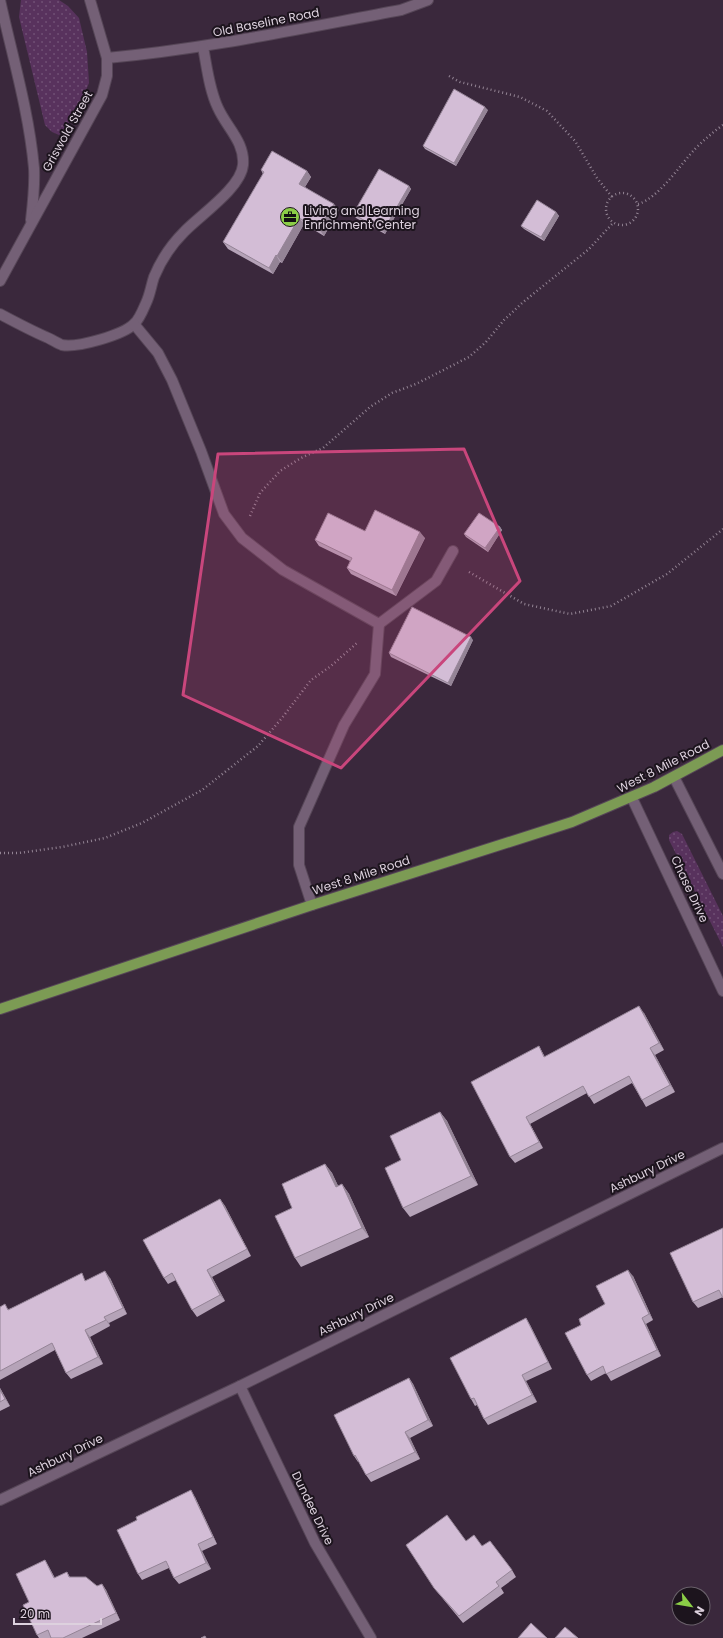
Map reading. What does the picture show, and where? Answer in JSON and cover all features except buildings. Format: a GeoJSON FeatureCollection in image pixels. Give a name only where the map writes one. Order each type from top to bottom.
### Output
{"type":"FeatureCollection","features":[{"type":"Feature","properties":{"kind":"main road","name":"West 8 Mile Road"},"geometry":{"type":"LineString","coordinates":[[0,1009],[312,905],[501,846],[572,822],[632,798],[723,750]]}},
{"type":"Feature","properties":{"kind":"street","name":"Griswold Street"},"geometry":{"type":"LineString","coordinates":[[0,0],[31,137],[34,170],[34,193],[31,224]]}},
{"type":"Feature","properties":{"kind":"street","name":"Griswold Street"},"geometry":{"type":"LineString","coordinates":[[0,281],[102,96],[108,76],[107,58],[90,0]]}},
{"type":"Feature","properties":{"kind":"street","name":"Old Baseline Road"},"geometry":{"type":"LineString","coordinates":[[107,58],[157,54],[203,47],[401,10],[428,0]]}},
{"type":"Feature","properties":{"kind":"street"},"geometry":{"type":"LineString","coordinates":[[0,314],[63,345],[80,344],[99,340],[117,334],[134,324],[146,303],[160,263],[184,232],[222,197],[238,177],[243,166],[242,150],[233,131],[219,109],[211,90],[203,47]]}},
{"type":"Feature","properties":{"kind":"street"},"geometry":{"type":"LineString","coordinates":[[134,324],[162,359],[201,451],[224,514],[242,538],[283,570],[379,624]]}},
{"type":"Feature","properties":{"kind":"street"},"geometry":{"type":"LineString","coordinates":[[312,905],[299,865],[299,827],[344,724],[376,674],[379,624],[436,581],[453,551]]}},
{"type":"Feature","properties":{"kind":"street"},"geometry":{"type":"LineString","coordinates":[[674,777],[723,874]]}},
{"type":"Feature","properties":{"kind":"street","name":"Chase Drive"},"geometry":{"type":"LineString","coordinates":[[632,798],[723,991]]}},
{"type":"Feature","properties":{"kind":"street","name":"Ashbury Drive"},"geometry":{"type":"LineString","coordinates":[[0,1500],[240,1386],[723,1148]]}},
{"type":"Feature","properties":{"kind":"street","name":"Dundee Drive"},"geometry":{"type":"LineString","coordinates":[[240,1386],[315,1543],[371,1638]]}},
{"type":"Feature","properties":{"kind":"path"},"geometry":{"type":"LineString","coordinates":[[449,76],[460,82],[520,97],[547,111],[575,141],[597,178],[612,197]]}},
{"type":"Feature","properties":{"kind":"path"},"geometry":{"type":"LineString","coordinates":[[638,204],[643,203],[654,194],[695,148],[723,125]]}},
{"type":"Feature","properties":{"kind":"path"},"geometry":{"type":"LineString","coordinates":[[616,194],[627,194],[636,200],[638,204],[638,215],[631,223],[621,225],[613,222],[606,212],[606,207],[612,197],[616,194]]}},
{"type":"Feature","properties":{"kind":"path"},"geometry":{"type":"LineString","coordinates":[[250,520],[260,493],[280,471],[301,458],[323,448],[370,407],[392,393],[416,384],[469,356],[486,342],[504,320],[522,303],[589,249],[613,222]]}},
{"type":"Feature","properties":{"kind":"path"},"geometry":{"type":"LineString","coordinates":[[469,572],[524,604],[570,614],[611,606],[667,574],[723,529]]}},
{"type":"Feature","properties":{"kind":"path"},"geometry":{"type":"LineString","coordinates":[[0,853],[19,853],[62,847],[105,838],[142,823],[202,790],[258,746],[311,680],[331,666],[379,624]]}},
{"type":"Feature","properties":{"kind":"highlighted area"},"geometry":{"type":"Polygon","coordinates":[[[464,449],[520,581],[341,768],[183,695],[218,454],[464,449]]]}},
{"type":"Feature","properties":{"kind":"shaded area"},"geometry":{"type":"Polygon","coordinates":[[[21,0],[59,0],[68,6],[79,18],[87,52],[89,83],[64,131],[59,135],[52,132],[45,125],[19,17],[21,0]]]}},
{"type":"Feature","properties":{"kind":"shaded area"},"geometry":{"type":"Polygon","coordinates":[[[677,831],[682,834],[723,916],[723,947],[669,840],[669,835],[677,831]]]}},
{"type":"Feature","properties":{"kind":"place","name":"Living and Learning Enrichment Center"},"geometry":{"type":"Point","coordinates":[290,217]}}]}
